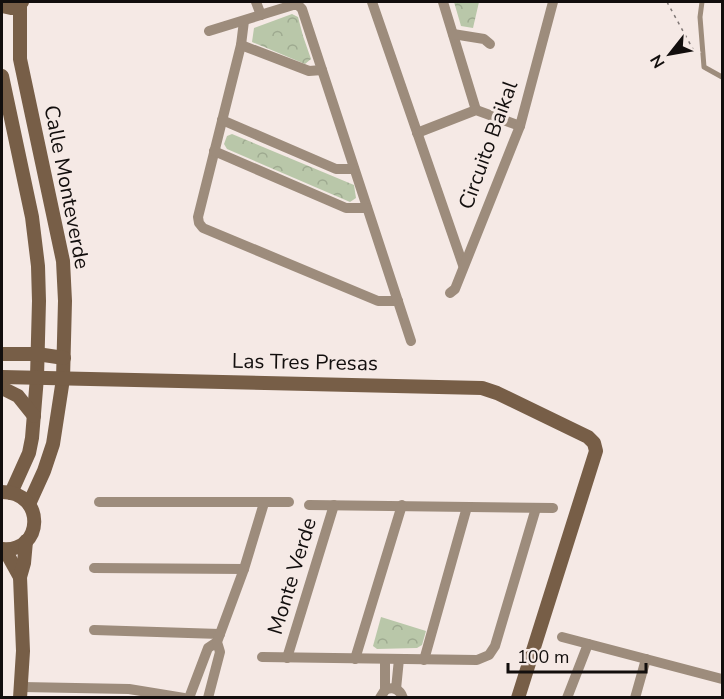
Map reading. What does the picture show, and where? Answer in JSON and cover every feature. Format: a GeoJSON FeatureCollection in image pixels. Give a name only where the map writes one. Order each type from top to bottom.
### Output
{"type":"FeatureCollection","features":[{"type":"Feature","properties":{"kind":"main road"},"geometry":{"type":"LineString","coordinates":[[2,6],[10,8],[21,2]]}},
{"type":"Feature","properties":{"kind":"main road","name":"Calle Monteverde"},"geometry":{"type":"LineString","coordinates":[[21,2],[20,59],[63,261],[65,301],[63,379],[53,444],[45,471],[29,504]]}},
{"type":"Feature","properties":{"kind":"main road","name":"Calle Monteverde"},"geometry":{"type":"LineString","coordinates":[[2,76],[32,217],[38,266],[38,354],[31,446],[25,464],[6,492]]}},
{"type":"Feature","properties":{"kind":"main road"},"geometry":{"type":"LineString","coordinates":[[2,354],[38,354],[64,358]]}},
{"type":"Feature","properties":{"kind":"main road","name":"Las Tres Presas"},"geometry":{"type":"LineString","coordinates":[[2,376],[482,388],[588,437],[594,443],[596,451],[518,698]]}},
{"type":"Feature","properties":{"kind":"main road"},"geometry":{"type":"LineString","coordinates":[[2,388],[18,396],[34,416]]}},
{"type":"Feature","properties":{"kind":"main road"},"geometry":{"type":"LineString","coordinates":[[25,464],[45,471]]}},
{"type":"Feature","properties":{"kind":"main road"},"geometry":{"type":"LineString","coordinates":[[6,492],[24,499],[29,504],[35,519],[31,535],[26,541],[20,546],[3,550],[20,577]]}},
{"type":"Feature","properties":{"kind":"main road"},"geometry":{"type":"LineString","coordinates":[[21,692],[23,620],[20,577],[26,541]]}},
{"type":"Feature","properties":{"kind":"street"},"geometry":{"type":"LineString","coordinates":[[256,2],[261,15]]}},
{"type":"Feature","properties":{"kind":"street","name":"Circuito Baikal"},"geometry":{"type":"LineString","coordinates":[[372,2],[463,265]]}},
{"type":"Feature","properties":{"kind":"street"},"geometry":{"type":"LineString","coordinates":[[443,2],[476,110]]}},
{"type":"Feature","properties":{"kind":"street","name":"Circuito Baikal"},"geometry":{"type":"LineString","coordinates":[[450,293],[455,289],[520,126],[553,2]]}},
{"type":"Feature","properties":{"kind":"street"},"geometry":{"type":"LineString","coordinates":[[209,31],[261,15],[275,5],[293,4],[302,9],[411,341]]}},
{"type":"Feature","properties":{"kind":"street"},"geometry":{"type":"LineString","coordinates":[[244,21],[241,45],[198,217],[199,223],[203,228],[378,301],[398,301]]}},
{"type":"Feature","properties":{"kind":"street"},"geometry":{"type":"LineString","coordinates":[[453,34],[483,39],[490,44]]}},
{"type":"Feature","properties":{"kind":"street"},"geometry":{"type":"LineString","coordinates":[[241,45],[309,71],[322,70]]}},
{"type":"Feature","properties":{"kind":"street"},"geometry":{"type":"LineString","coordinates":[[417,133],[476,110],[520,126]]}},
{"type":"Feature","properties":{"kind":"street"},"geometry":{"type":"LineString","coordinates":[[222,120],[336,169],[354,169]]}},
{"type":"Feature","properties":{"kind":"street"},"geometry":{"type":"LineString","coordinates":[[214,151],[346,208],[367,208]]}},
{"type":"Feature","properties":{"kind":"street"},"geometry":{"type":"LineString","coordinates":[[99,502],[289,502]]}},
{"type":"Feature","properties":{"kind":"street"},"geometry":{"type":"LineString","coordinates":[[208,698],[220,652],[219,638],[244,569],[264,503]]}},
{"type":"Feature","properties":{"kind":"street"},"geometry":{"type":"LineString","coordinates":[[309,505],[553,508]]}},
{"type":"Feature","properties":{"kind":"street","name":"Monte Verde"},"geometry":{"type":"LineString","coordinates":[[287,658],[334,505]]}},
{"type":"Feature","properties":{"kind":"street"},"geometry":{"type":"LineString","coordinates":[[355,659],[402,505]]}},
{"type":"Feature","properties":{"kind":"street"},"geometry":{"type":"LineString","coordinates":[[424,660],[467,507]]}},
{"type":"Feature","properties":{"kind":"street"},"geometry":{"type":"LineString","coordinates":[[262,657],[477,660],[489,655],[495,646],[536,508]]}},
{"type":"Feature","properties":{"kind":"street"},"geometry":{"type":"LineString","coordinates":[[94,568],[244,569]]}},
{"type":"Feature","properties":{"kind":"street"},"geometry":{"type":"LineString","coordinates":[[94,630],[219,638]]}},
{"type":"Feature","properties":{"kind":"street"},"geometry":{"type":"LineString","coordinates":[[562,637],[723,678]]}},
{"type":"Feature","properties":{"kind":"street"},"geometry":{"type":"LineString","coordinates":[[189,698],[208,648],[219,638]]}},
{"type":"Feature","properties":{"kind":"street"},"geometry":{"type":"LineString","coordinates":[[567,698],[588,644]]}},
{"type":"Feature","properties":{"kind":"street"},"geometry":{"type":"LineString","coordinates":[[385,659],[391,694]]}},
{"type":"Feature","properties":{"kind":"street"},"geometry":{"type":"LineString","coordinates":[[391,694],[399,659]]}},
{"type":"Feature","properties":{"kind":"street"},"geometry":{"type":"LineString","coordinates":[[635,698],[646,659]]}},
{"type":"Feature","properties":{"kind":"street"},"geometry":{"type":"LineString","coordinates":[[21,692],[129,689],[184,698]]}},
{"type":"Feature","properties":{"kind":"lane"},"geometry":{"type":"LineString","coordinates":[[702,2],[700,17],[704,67],[723,77]]}},
{"type":"Feature","properties":{"kind":"path"},"geometry":{"type":"LineString","coordinates":[[667,2],[704,67]]}},
{"type":"Feature","properties":{"kind":"green space"},"geometry":{"type":"Polygon","coordinates":[[[454,2],[479,2],[473,28],[461,26],[454,2]]]}},
{"type":"Feature","properties":{"kind":"green space"},"geometry":{"type":"Polygon","coordinates":[[[292,14],[298,17],[311,59],[305,64],[252,42],[254,28],[292,14]]]}},
{"type":"Feature","properties":{"kind":"green space"},"geometry":{"type":"Polygon","coordinates":[[[232,134],[354,185],[356,198],[350,202],[227,149],[224,144],[227,136],[232,134]]]}},
{"type":"Feature","properties":{"kind":"green space"},"geometry":{"type":"Polygon","coordinates":[[[381,617],[426,631],[422,645],[417,648],[377,649],[373,646],[381,617]]]}}]}
